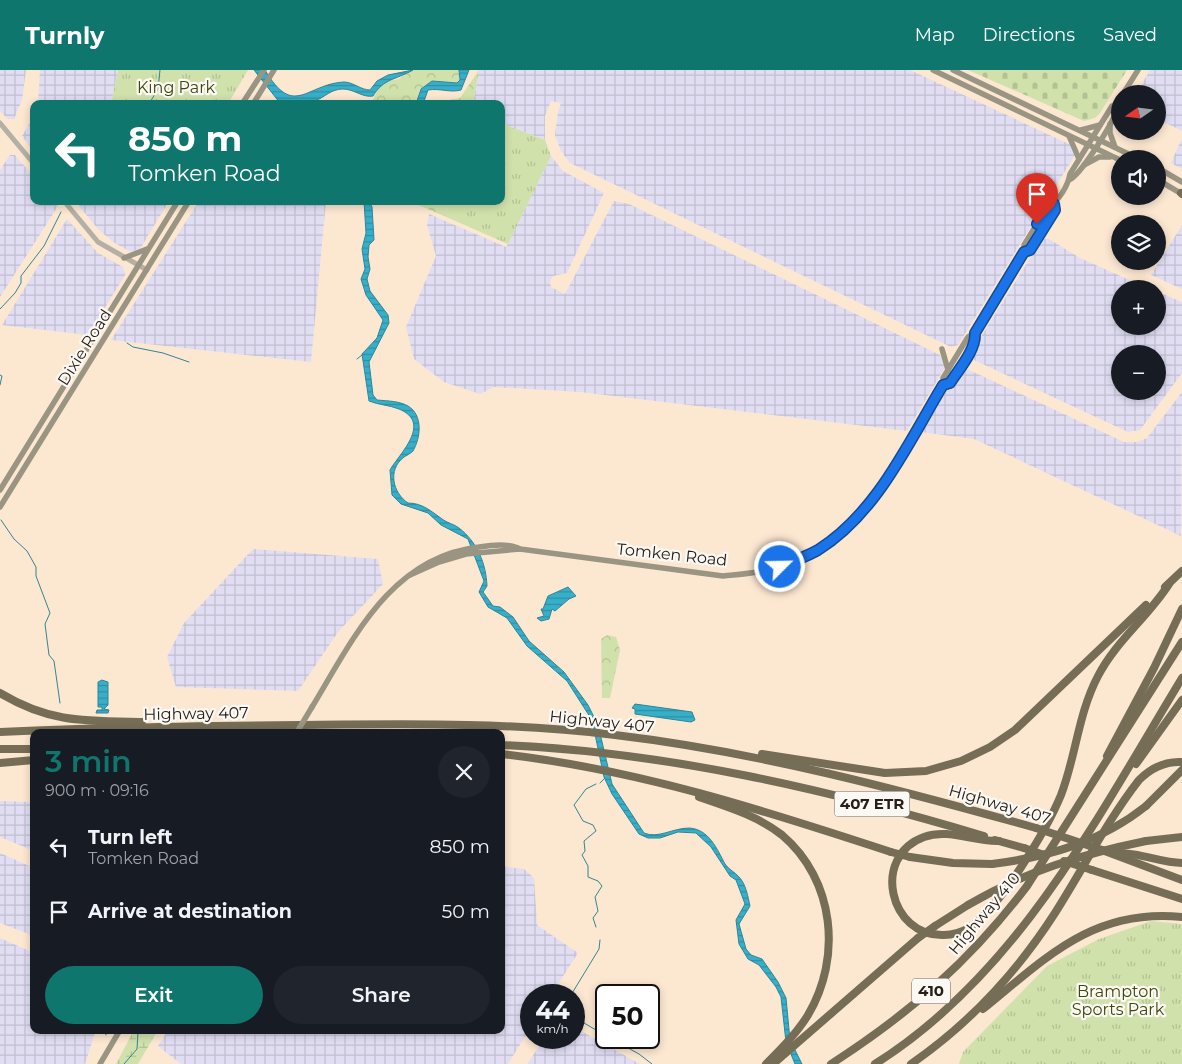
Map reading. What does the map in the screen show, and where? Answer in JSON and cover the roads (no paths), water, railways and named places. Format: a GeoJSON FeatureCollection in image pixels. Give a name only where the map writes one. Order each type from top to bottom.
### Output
{"type":"FeatureCollection","features":[{"type":"Feature","properties":{"kind":"highway"},"geometry":{"type":"LineString","coordinates":[[756,756],[766,753],[885,773],[926,770],[961,761],[990,747],[1015,730],[1182,571]]}},
{"type":"Feature","properties":{"kind":"highway"},"geometry":{"type":"LineString","coordinates":[[999,841],[986,841],[940,834],[926,836],[911,844],[896,863],[892,879],[894,900],[902,916],[919,930],[934,935],[948,935],[969,928],[990,908],[1017,872],[1061,796],[1082,716],[1097,677],[1119,644],[1169,584]]}},
{"type":"Feature","properties":{"kind":"highway"},"geometry":{"type":"LineString","coordinates":[[1102,767],[1182,609]]}},
{"type":"Feature","properties":{"kind":"highway","name":"Highway 410"},"geometry":{"type":"LineString","coordinates":[[831,1064],[904,1014],[960,964],[986,936],[1027,886],[1182,642]]}},
{"type":"Feature","properties":{"kind":"highway","name":"410"},"geometry":{"type":"LineString","coordinates":[[875,1064],[950,1006],[1010,944],[1056,884],[1124,776],[1182,678]]}},
{"type":"Feature","properties":{"kind":"highway"},"geometry":{"type":"LineString","coordinates":[[0,692],[32,710],[64,719],[150,722],[171,727]]}},
{"type":"Feature","properties":{"kind":"highway"},"geometry":{"type":"LineString","coordinates":[[1124,776],[1136,763],[1182,700]]}},
{"type":"Feature","properties":{"kind":"highway","name":"Highway 407"},"geometry":{"type":"LineString","coordinates":[[103,729],[404,724],[577,731],[617,735],[756,756],[921,796],[1036,828],[1182,880]]}},
{"type":"Feature","properties":{"kind":"highway","name":"Highway 407"},"geometry":{"type":"LineString","coordinates":[[0,732],[30,731]]}},
{"type":"Feature","properties":{"kind":"highway","name":"Highway 407"},"geometry":{"type":"LineString","coordinates":[[505,745],[621,754],[716,770],[890,808],[1024,848],[1182,899]]}},
{"type":"Feature","properties":{"kind":"highway"},"geometry":{"type":"LineString","coordinates":[[0,749],[30,748]]}},
{"type":"Feature","properties":{"kind":"highway"},"geometry":{"type":"LineString","coordinates":[[505,755],[584,766],[675,786],[750,806],[910,857],[953,863],[992,864],[1032,858],[1073,847],[1107,831],[1146,806],[1182,770]]}},
{"type":"Feature","properties":{"kind":"highway"},"geometry":{"type":"LineString","coordinates":[[0,763],[30,760]]}},
{"type":"Feature","properties":{"kind":"highway"},"geometry":{"type":"LineString","coordinates":[[911,1064],[973,1013],[1019,963],[1056,911],[1139,780],[1150,770],[1162,764],[1182,762]]}},
{"type":"Feature","properties":{"kind":"highway"},"geometry":{"type":"LineString","coordinates":[[675,786],[683,791],[735,809],[773,829],[797,852],[817,883],[828,918],[828,959],[819,995],[799,1028],[773,1064]]}},
{"type":"Feature","properties":{"kind":"highway"},"geometry":{"type":"LineString","coordinates":[[766,1064],[802,1038],[918,938],[968,905],[1008,883],[1050,866],[1088,854],[1146,841],[1182,837]]}},
{"type":"Feature","properties":{"kind":"highway"},"geometry":{"type":"LineString","coordinates":[[1112,854],[1127,852],[1159,861],[1182,863]]}},
{"type":"Feature","properties":{"kind":"highway"},"geometry":{"type":"LineString","coordinates":[[930,1050],[939,1045],[1043,959],[1081,935],[1128,919],[1155,916],[1182,917]]}},
{"type":"Feature","properties":{"kind":"main road"},"geometry":{"type":"LineString","coordinates":[[245,100],[264,70]]}},
{"type":"Feature","properties":{"kind":"main road"},"geometry":{"type":"LineString","coordinates":[[255,100],[274,70]]}},
{"type":"Feature","properties":{"kind":"main road"},"geometry":{"type":"LineString","coordinates":[[933,70],[1111,156]]}},
{"type":"Feature","properties":{"kind":"main road"},"geometry":{"type":"LineString","coordinates":[[953,70],[1121,150]]}},
{"type":"Feature","properties":{"kind":"main road"},"geometry":{"type":"LineString","coordinates":[[1129,85],[1138,70]]}},
{"type":"Feature","properties":{"kind":"main road","name":"Tomken Road"},"geometry":{"type":"LineString","coordinates":[[1069,180],[1075,178],[1082,166],[1096,138],[1100,125],[1111,108]]}},
{"type":"Feature","properties":{"kind":"main road"},"geometry":{"type":"LineString","coordinates":[[1110,122],[1110,132],[1115,147]]}},
{"type":"Feature","properties":{"kind":"main road","name":"Tomken Road"},"geometry":{"type":"LineString","coordinates":[[1096,138],[1110,122]]}},
{"type":"Feature","properties":{"kind":"main road"},"geometry":{"type":"LineString","coordinates":[[1080,130],[1100,125]]}},
{"type":"Feature","properties":{"kind":"main road"},"geometry":{"type":"LineString","coordinates":[[1069,136],[1079,159]]}},
{"type":"Feature","properties":{"kind":"main road","name":"Tomken Road"},"geometry":{"type":"LineString","coordinates":[[299,729],[365,619],[391,589],[410,575],[465,552],[486,548],[520,549],[724,576],[753,573],[780,567],[816,551],[861,515],[876,495],[943,385],[943,378],[968,337],[975,333],[1024,252],[1024,245],[1048,206],[1054,204],[1079,159],[1092,146]]}},
{"type":"Feature","properties":{"kind":"main road"},"geometry":{"type":"LineString","coordinates":[[1082,166],[1099,157],[1111,158]]}},
{"type":"Feature","properties":{"kind":"main road"},"geometry":{"type":"LineString","coordinates":[[1166,173],[1182,182]]}},
{"type":"Feature","properties":{"kind":"main road"},"geometry":{"type":"LineString","coordinates":[[1166,185],[1182,194]]}},
{"type":"Feature","properties":{"kind":"main road","name":"Dixie Road"},"geometry":{"type":"LineString","coordinates":[[0,490],[176,205]]}},
{"type":"Feature","properties":{"kind":"main road","name":"Dixie Road"},"geometry":{"type":"LineString","coordinates":[[0,506],[187,205]]}},
{"type":"Feature","properties":{"kind":"main road"},"geometry":{"type":"LineString","coordinates":[[124,258],[149,248]]}},
{"type":"Feature","properties":{"kind":"main road","name":"Tomken Road"},"geometry":{"type":"LineString","coordinates":[[943,385],[950,383],[954,377],[975,341],[975,333]]}},
{"type":"Feature","properties":{"kind":"main road"},"geometry":{"type":"LineString","coordinates":[[942,349],[948,370]]}},
{"type":"Feature","properties":{"kind":"main road"},"geometry":{"type":"LineString","coordinates":[[100,1064],[118,1034]]}},
{"type":"Feature","properties":{"kind":"street"},"geometry":{"type":"LineString","coordinates":[[0,123],[30,159]]}},
{"type":"Feature","properties":{"kind":"street"},"geometry":{"type":"LineString","coordinates":[[67,205],[98,242],[147,270]]}},
{"type":"Feature","properties":{"kind":"water"},"geometry":{"type":"Polygon","coordinates":[[[254,70],[265,70],[275,85],[284,93],[293,96],[331,84],[344,82],[370,90],[377,81],[388,75],[413,70],[386,82],[373,96],[366,96],[347,89],[339,89],[316,100],[278,100],[254,70]]]}},
{"type":"Feature","properties":{"kind":"water"},"geometry":{"type":"Polygon","coordinates":[[[459,70],[469,70],[461,90],[428,90],[424,100],[417,100],[421,89],[432,81],[457,83],[460,80],[459,70]]]}},
{"type":"Feature","properties":{"kind":"water"},"geometry":{"type":"Polygon","coordinates":[[[364,205],[371,205],[374,240],[369,245],[370,269],[367,279],[370,291],[388,315],[389,323],[369,362],[373,395],[377,400],[397,402],[408,406],[416,415],[419,427],[418,439],[413,451],[404,457],[395,468],[394,481],[399,493],[408,503],[422,506],[457,527],[476,546],[485,569],[487,586],[483,592],[493,606],[500,607],[513,617],[529,641],[564,672],[588,705],[598,725],[612,784],[644,833],[655,835],[683,828],[696,829],[712,841],[727,866],[741,880],[750,906],[739,924],[746,949],[751,955],[762,959],[778,982],[786,998],[790,1040],[802,1064],[795,1064],[786,1042],[781,997],[776,987],[759,965],[748,959],[739,944],[736,920],[745,904],[736,880],[730,876],[711,847],[696,833],[678,832],[660,838],[648,838],[639,834],[612,794],[604,777],[592,720],[567,681],[527,646],[507,618],[488,607],[479,592],[484,581],[468,539],[441,525],[428,513],[401,504],[392,495],[390,470],[411,439],[413,422],[409,415],[399,409],[369,401],[362,354],[377,338],[383,320],[366,295],[361,279],[365,269],[362,249],[366,233],[364,205]]]}},
{"type":"Feature","properties":{"kind":"water"},"geometry":{"type":"Polygon","coordinates":[[[568,587],[576,596],[569,599],[555,611],[552,609],[549,619],[541,621],[537,618],[544,616],[541,609],[543,609],[548,596],[568,587]]]}},
{"type":"Feature","properties":{"kind":"water"},"geometry":{"type":"Polygon","coordinates":[[[102,680],[108,682],[108,705],[104,709],[109,710],[108,713],[96,713],[97,710],[102,710],[102,707],[98,707],[98,682],[102,680]]]}},
{"type":"Feature","properties":{"kind":"water"},"geometry":{"type":"Polygon","coordinates":[[[635,704],[692,712],[695,720],[691,722],[635,714],[635,709],[632,708],[635,704]]]}},
{"type":"Feature","properties":{"kind":"waterway"},"geometry":{"type":"LineString","coordinates":[[151,100],[158,89],[160,70]]}},
{"type":"Feature","properties":{"kind":"waterway"},"geometry":{"type":"LineString","coordinates":[[0,309],[15,293],[21,283],[21,276],[44,246],[61,212]]}},
{"type":"Feature","properties":{"kind":"waterway"},"geometry":{"type":"LineString","coordinates":[[127,343],[133,347],[163,353],[189,362]]}},
{"type":"Feature","properties":{"kind":"waterway"},"geometry":{"type":"LineString","coordinates":[[357,359],[362,355]]}},
{"type":"Feature","properties":{"kind":"waterway"},"geometry":{"type":"LineString","coordinates":[[0,375],[2,376],[0,385]]}},
{"type":"Feature","properties":{"kind":"waterway"},"geometry":{"type":"LineString","coordinates":[[1,520],[14,539],[27,551],[36,567],[36,576],[50,613],[45,624],[49,655],[54,661],[60,703]]}},
{"type":"Feature","properties":{"kind":"waterway"},"geometry":{"type":"LineString","coordinates":[[600,783],[605,778]]}},
{"type":"Feature","properties":{"kind":"waterway"},"geometry":{"type":"LineString","coordinates":[[596,784],[586,789],[574,805],[583,821],[593,825],[596,831],[584,841],[585,851],[582,855],[588,866],[588,877],[598,881],[602,886],[595,897],[598,911],[593,918],[596,927]]}},
{"type":"Feature","properties":{"kind":"waterway"},"geometry":{"type":"LineString","coordinates":[[578,984],[599,949],[600,940]]}},
{"type":"Feature","properties":{"kind":"waterway"},"geometry":{"type":"LineString","coordinates":[[585,1024],[595,1029]]}},
{"type":"Feature","properties":{"kind":"waterway"},"geometry":{"type":"LineString","coordinates":[[124,1064],[137,1049],[138,1034]]}},
{"type":"Feature","properties":{"kind":"waterway"},"geometry":{"type":"LineString","coordinates":[[630,1049],[652,1064]]}},
{"type":"Feature","properties":{"kind":"park label","name":"King Park"},"geometry":{"type":"Point","coordinates":[176,87]}},
{"type":"Feature","properties":{"kind":"park label","name":"Brampton Sports Park"},"geometry":{"type":"Point","coordinates":[1118,1000]}}]}
